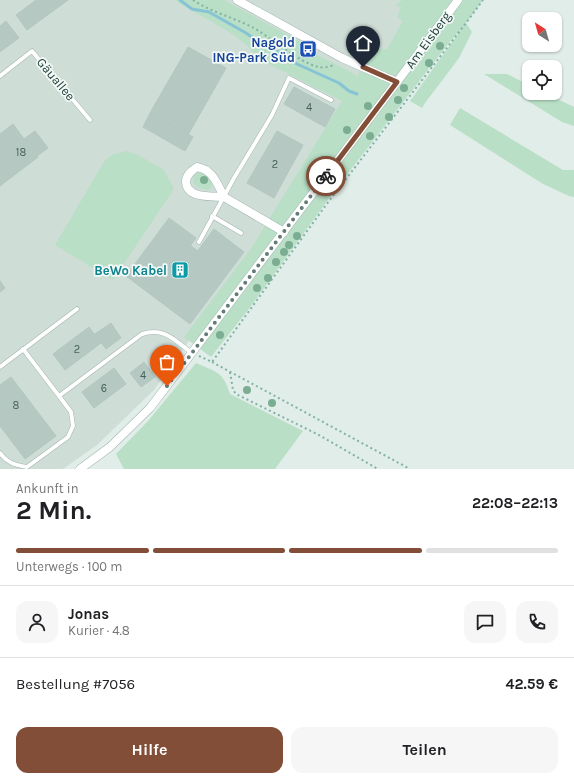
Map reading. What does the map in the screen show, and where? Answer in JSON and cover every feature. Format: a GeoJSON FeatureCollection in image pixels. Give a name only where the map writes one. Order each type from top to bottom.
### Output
{"type":"FeatureCollection","features":[{"type":"Feature","properties":{"kind":"street"},"geometry":{"type":"LineString","coordinates":[[237,0],[342,58],[397,82]]}},
{"type":"Feature","properties":{"kind":"street","name":"Am Eisberg"},"geometry":{"type":"LineString","coordinates":[[80,469],[110,447],[150,408],[458,0]]}},
{"type":"Feature","properties":{"kind":"street"},"geometry":{"type":"LineString","coordinates":[[224,197],[213,175],[205,168],[197,167],[186,177],[186,185],[189,191],[197,195],[224,197],[284,232]]}},
{"type":"Feature","properties":{"kind":"lane","name":"Gäuallee"},"geometry":{"type":"LineString","coordinates":[[0,76],[32,51],[90,120]]}},
{"type":"Feature","properties":{"kind":"lane"},"geometry":{"type":"LineString","coordinates":[[199,242],[212,216],[272,115],[289,78],[331,100]]}},
{"type":"Feature","properties":{"kind":"lane"},"geometry":{"type":"LineString","coordinates":[[212,216],[241,233]]}},
{"type":"Feature","properties":{"kind":"lane"},"geometry":{"type":"LineString","coordinates":[[0,367],[77,309]]}},
{"type":"Feature","properties":{"kind":"lane"},"geometry":{"type":"LineString","coordinates":[[59,396],[142,334],[153,330],[166,334],[192,353]]}},
{"type":"Feature","properties":{"kind":"lane"},"geometry":{"type":"LineString","coordinates":[[0,453],[4,460],[15,467],[27,467],[68,437],[73,426],[71,412],[23,349]]}},
{"type":"Feature","properties":{"kind":"path"},"geometry":{"type":"LineString","coordinates":[[193,0],[212,11],[251,27],[307,63],[319,67],[327,67],[333,66],[342,58]]}},
{"type":"Feature","properties":{"kind":"path"},"geometry":{"type":"LineString","coordinates":[[212,362],[326,205],[457,36],[483,0]]}},
{"type":"Feature","properties":{"kind":"path"},"geometry":{"type":"LineString","coordinates":[[192,353],[212,362],[410,469]]}},
{"type":"Feature","properties":{"kind":"path"},"geometry":{"type":"LineString","coordinates":[[230,372],[233,390],[236,394],[317,434],[378,469]]}},
{"type":"Feature","properties":{"kind":"shaded area"},"geometry":{"type":"Polygon","coordinates":[[[0,0],[446,0],[356,105],[154,390],[97,445],[63,469],[0,469],[0,0]]]}},
{"type":"Feature","properties":{"kind":"green space"},"geometry":{"type":"Polygon","coordinates":[[[174,0],[224,0],[308,46],[306,49],[358,76],[367,50],[387,49],[403,21],[397,17],[401,8],[396,5],[402,0],[483,0],[466,23],[472,32],[459,58],[422,108],[410,101],[463,27],[448,44],[335,190],[251,306],[211,357],[184,337],[250,250],[342,101],[259,59],[251,49],[231,33],[174,0]]]}},
{"type":"Feature","properties":{"kind":"green space"},"geometry":{"type":"Polygon","coordinates":[[[484,74],[507,74],[522,82],[522,97],[484,74]]]}},
{"type":"Feature","properties":{"kind":"green space"},"geometry":{"type":"Polygon","coordinates":[[[526,100],[560,100],[574,107],[574,126],[562,122],[526,100]]]}},
{"type":"Feature","properties":{"kind":"green space"},"geometry":{"type":"Polygon","coordinates":[[[460,108],[563,170],[574,170],[574,197],[543,184],[450,125],[460,108]]]}},
{"type":"Feature","properties":{"kind":"green space"},"geometry":{"type":"Polygon","coordinates":[[[126,151],[138,155],[164,170],[174,189],[113,280],[55,245],[105,160],[114,154],[126,151]]]}},
{"type":"Feature","properties":{"kind":"green space"},"geometry":{"type":"Polygon","coordinates":[[[200,172],[209,177],[212,183],[211,188],[207,190],[197,187],[193,183],[194,175],[200,172]]]}},
{"type":"Feature","properties":{"kind":"green space"},"geometry":{"type":"Polygon","coordinates":[[[196,363],[218,373],[225,381],[230,394],[303,431],[275,469],[124,469],[116,454],[148,421],[196,363]]]}},
{"type":"Feature","properties":{"kind":"building"},"geometry":{"type":"Polygon","coordinates":[[[36,0],[68,0],[27,30],[16,15],[36,0]]]}},
{"type":"Feature","properties":{"kind":"building"},"geometry":{"type":"Polygon","coordinates":[[[6,21],[19,38],[0,52],[0,26],[6,21]]]}},
{"type":"Feature","properties":{"kind":"building"},"geometry":{"type":"Polygon","coordinates":[[[188,47],[226,68],[188,135],[150,113],[188,47]]]}},
{"type":"Feature","properties":{"kind":"building"},"geometry":{"type":"Polygon","coordinates":[[[294,87],[335,109],[325,127],[284,104],[294,87]]]}},
{"type":"Feature","properties":{"kind":"building"},"geometry":{"type":"Polygon","coordinates":[[[150,113],[193,137],[185,151],[143,127],[150,113]]]}},
{"type":"Feature","properties":{"kind":"building"},"geometry":{"type":"Polygon","coordinates":[[[13,124],[24,139],[35,131],[48,148],[0,186],[0,134],[13,124]]]}},
{"type":"Feature","properties":{"kind":"building"},"geometry":{"type":"Polygon","coordinates":[[[277,131],[303,145],[274,198],[247,183],[277,131]]]}},
{"type":"Feature","properties":{"kind":"building","name":"BeWo Kabel"},"geometry":{"type":"Polygon","coordinates":[[[169,218],[196,238],[180,260],[187,265],[214,229],[244,252],[190,324],[126,276],[169,218]]]}},
{"type":"Feature","properties":{"kind":"building"},"geometry":{"type":"Polygon","coordinates":[[[191,246],[198,251],[187,265],[180,260],[191,246]]]}},
{"type":"Feature","properties":{"kind":"building"},"geometry":{"type":"Polygon","coordinates":[[[0,281],[5,288],[0,292],[0,281]]]}},
{"type":"Feature","properties":{"kind":"building"},"geometry":{"type":"Polygon","coordinates":[[[111,323],[121,338],[106,349],[95,334],[111,323]]]}},
{"type":"Feature","properties":{"kind":"building"},"geometry":{"type":"Polygon","coordinates":[[[89,327],[101,343],[65,370],[53,354],[89,327]]]}},
{"type":"Feature","properties":{"kind":"building"},"geometry":{"type":"Polygon","coordinates":[[[144,362],[155,377],[141,387],[130,373],[144,362]]]}},
{"type":"Feature","properties":{"kind":"building"},"geometry":{"type":"Polygon","coordinates":[[[114,368],[126,384],[94,408],[82,392],[114,368]]]}},
{"type":"Feature","properties":{"kind":"building"},"geometry":{"type":"Polygon","coordinates":[[[11,377],[56,436],[25,459],[0,426],[0,385],[11,377]]]}},
{"type":"Feature","properties":{"kind":"waterway"},"geometry":{"type":"LineString","coordinates":[[180,0],[192,9],[209,12],[246,33],[268,48],[283,54],[297,64],[339,83],[349,91],[357,94]]}},
{"type":"Feature","properties":{"kind":"way so far"},"geometry":{"type":"LineString","coordinates":[[167,386],[326,176]]}},
{"type":"Feature","properties":{"kind":"place","name":"Nagold ING-Park Süd"},"geometry":{"type":"Point","coordinates":[308,49]}},
{"type":"Feature","properties":{"kind":"place","name":"BeWo Kabel"},"geometry":{"type":"Point","coordinates":[180,270]}},
{"type":"Feature","properties":{"kind":"route"},"geometry":{"type":"LineString","coordinates":[[326,176],[397,82],[363,67]]}}]}
